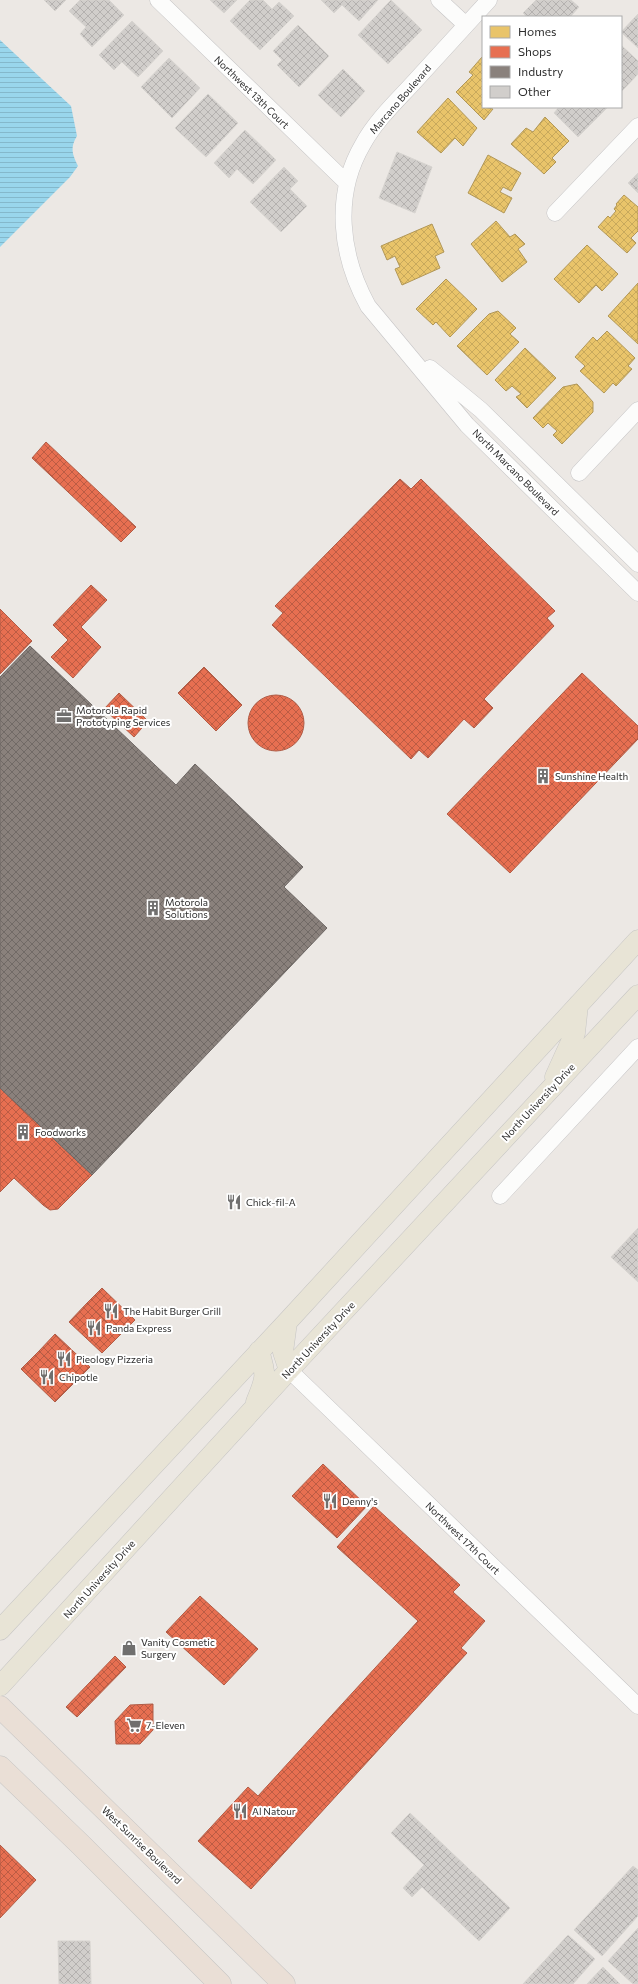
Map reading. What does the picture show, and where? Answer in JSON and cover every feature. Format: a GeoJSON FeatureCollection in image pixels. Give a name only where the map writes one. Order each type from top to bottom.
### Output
{"type":"FeatureCollection","features":[{"type":"Feature","properties":{"kind":"highway","name":"West Sunrise Boulevard"},"geometry":{"type":"LineString","coordinates":[[0,1707],[284,1984]]}},
{"type":"Feature","properties":{"kind":"highway"},"geometry":{"type":"LineString","coordinates":[[0,1767],[81,1845],[169,1935],[220,1984]]}},
{"type":"Feature","properties":{"kind":"main road"},"geometry":{"type":"LineString","coordinates":[[0,1630],[287,1322],[638,940]]}},
{"type":"Feature","properties":{"kind":"main road","name":"North University Drive"},"geometry":{"type":"LineString","coordinates":[[0,1686],[289,1370],[638,995]]}},
{"type":"Feature","properties":{"kind":"main road"},"geometry":{"type":"LineString","coordinates":[[551,1088],[558,1068],[575,1033],[578,1005]]}},
{"type":"Feature","properties":{"kind":"main road"},"geometry":{"type":"LineString","coordinates":[[287,1322],[283,1352],[289,1370]]}},
{"type":"Feature","properties":{"kind":"main road"},"geometry":{"type":"LineString","coordinates":[[252,1412],[266,1371],[259,1351]]}},
{"type":"Feature","properties":{"kind":"street","name":"Northwest 13th Court"},"geometry":{"type":"LineString","coordinates":[[158,0],[347,183]]}},
{"type":"Feature","properties":{"kind":"street"},"geometry":{"type":"LineString","coordinates":[[440,0],[466,25]]}},
{"type":"Feature","properties":{"kind":"street","name":"Marcano Boulevard"},"geometry":{"type":"LineString","coordinates":[[349,263],[344,238],[343,207],[351,167],[363,143],[379,120],[489,0]]}},
{"type":"Feature","properties":{"kind":"street"},"geometry":{"type":"LineString","coordinates":[[555,213],[638,126]]}},
{"type":"Feature","properties":{"kind":"street","name":"North Marcano Boulevard"},"geometry":{"type":"LineString","coordinates":[[349,263],[357,285],[368,306],[468,425],[638,593]]}},
{"type":"Feature","properties":{"kind":"street","name":"North Marcano Boulevard"},"geometry":{"type":"LineString","coordinates":[[401,344],[481,410],[638,564]]}},
{"type":"Feature","properties":{"kind":"street"},"geometry":{"type":"LineString","coordinates":[[579,473],[638,410]]}},
{"type":"Feature","properties":{"kind":"street"},"geometry":{"type":"LineString","coordinates":[[500,1196],[638,1047]]}},
{"type":"Feature","properties":{"kind":"street","name":"Northwest 17th Court"},"geometry":{"type":"LineString","coordinates":[[289,1370],[638,1706]]}},
{"type":"Feature","properties":{"kind":"water"},"geometry":{"type":"Polygon","coordinates":[[[0,40],[71,106],[77,136],[73,144],[73,151],[74,158],[78,166],[70,177],[0,247],[0,40]]]}},
{"type":"Feature","properties":{"kind":"building: Homes"},"geometry":{"type":"Polygon","coordinates":[[[482,57],[482,108],[493,109],[484,120],[456,92],[473,75],[469,72],[482,57]]]}},
{"type":"Feature","properties":{"kind":"building: Homes"},"geometry":{"type":"Polygon","coordinates":[[[448,98],[477,128],[463,146],[455,138],[441,153],[417,132],[448,98]]]}},
{"type":"Feature","properties":{"kind":"building: Homes"},"geometry":{"type":"Polygon","coordinates":[[[545,117],[569,141],[552,158],[556,162],[544,174],[511,144],[526,128],[533,132],[545,117]]]}},
{"type":"Feature","properties":{"kind":"building: Homes"},"geometry":{"type":"Polygon","coordinates":[[[488,155],[521,173],[511,191],[503,187],[500,192],[512,198],[504,213],[468,193],[488,155]]]}},
{"type":"Feature","properties":{"kind":"building: Homes"},"geometry":{"type":"Polygon","coordinates":[[[624,195],[638,207],[638,231],[631,238],[636,243],[627,253],[598,227],[608,216],[610,218],[616,211],[614,209],[617,205],[616,204],[624,195]]]}},
{"type":"Feature","properties":{"kind":"building: Homes"},"geometry":{"type":"Polygon","coordinates":[[[496,221],[510,237],[515,234],[525,244],[518,249],[527,262],[502,282],[471,244],[496,221]]]}},
{"type":"Feature","properties":{"kind":"building: Homes"},"geometry":{"type":"Polygon","coordinates":[[[432,224],[444,252],[435,256],[440,268],[402,285],[395,269],[400,267],[395,256],[387,260],[381,246],[432,224]]]}},
{"type":"Feature","properties":{"kind":"building: Homes"},"geometry":{"type":"Polygon","coordinates":[[[587,245],[618,274],[602,291],[596,285],[579,303],[554,279],[587,245]]]}},
{"type":"Feature","properties":{"kind":"building: Homes"},"geometry":{"type":"Polygon","coordinates":[[[446,279],[477,309],[450,337],[436,322],[433,325],[416,309],[446,279]]]}},
{"type":"Feature","properties":{"kind":"building: Homes"},"geometry":{"type":"Polygon","coordinates":[[[638,283],[638,344],[608,316],[638,283]]]}},
{"type":"Feature","properties":{"kind":"building: Homes"},"geometry":{"type":"Polygon","coordinates":[[[498,311],[516,328],[510,334],[519,342],[487,375],[457,346],[489,314],[498,311]]]}},
{"type":"Feature","properties":{"kind":"building: Homes"},"geometry":{"type":"Polygon","coordinates":[[[607,331],[635,358],[628,366],[632,369],[616,386],[613,383],[604,393],[580,371],[585,366],[575,357],[593,337],[597,341],[607,331]]]}},
{"type":"Feature","properties":{"kind":"building: Homes"},"geometry":{"type":"Polygon","coordinates":[[[525,348],[556,378],[527,408],[516,397],[521,394],[512,386],[506,391],[495,380],[525,348]]]}},
{"type":"Feature","properties":{"kind":"building: Homes"},"geometry":{"type":"Polygon","coordinates":[[[577,384],[593,402],[593,412],[562,444],[553,435],[557,431],[548,423],[543,428],[533,418],[563,387],[577,384]]]}},
{"type":"Feature","properties":{"kind":"building: Shops"},"geometry":{"type":"Polygon","coordinates":[[[46,442],[136,527],[121,542],[32,458],[46,442]]]}},
{"type":"Feature","properties":{"kind":"building: Shops"},"geometry":{"type":"Polygon","coordinates":[[[400,479],[411,489],[421,479],[555,611],[547,618],[554,626],[484,699],[493,708],[474,728],[464,719],[428,758],[419,750],[411,759],[272,625],[283,613],[275,606],[400,479]]]}},
{"type":"Feature","properties":{"kind":"building: Shops"},"geometry":{"type":"Polygon","coordinates":[[[91,585],[107,600],[81,627],[101,647],[73,678],[51,657],[68,640],[53,625],[91,585]]]}},
{"type":"Feature","properties":{"kind":"building: Shops"},"geometry":{"type":"Polygon","coordinates":[[[0,609],[32,641],[0,674],[0,609]]]}},
{"type":"Feature","properties":{"kind":"building: Shops"},"geometry":{"type":"Polygon","coordinates":[[[204,667],[242,705],[216,731],[178,693],[204,667]]]}},
{"type":"Feature","properties":{"kind":"building: Shops","name":"Sunshine Health"},"geometry":{"type":"Polygon","coordinates":[[[582,673],[638,726],[638,739],[510,873],[447,814],[582,673]]]}},
{"type":"Feature","properties":{"kind":"building: Shops"},"geometry":{"type":"Polygon","coordinates":[[[119,693],[148,721],[134,737],[104,709],[119,693]]]}},
{"type":"Feature","properties":{"kind":"building: Shops"},"geometry":{"type":"Polygon","coordinates":[[[276,695],[287,697],[296,703],[302,712],[304,723],[302,734],[296,743],[287,749],[276,751],[265,749],[256,743],[250,734],[248,723],[250,712],[256,703],[265,697],[276,695]]]}},
{"type":"Feature","properties":{"kind":"building: Shops","name":"Foodworks"},"geometry":{"type":"Polygon","coordinates":[[[0,1088],[92,1175],[58,1209],[50,1210],[14,1178],[0,1192],[0,1088]]]}},
{"type":"Feature","properties":{"kind":"building: Shops","name":"The Habit Burger Grill"},"geometry":{"type":"Polygon","coordinates":[[[102,1288],[135,1320],[120,1335],[87,1303],[102,1288]]]}},
{"type":"Feature","properties":{"kind":"building: Shops","name":"Panda Express"},"geometry":{"type":"Polygon","coordinates":[[[87,1303],[120,1335],[102,1353],[69,1322],[87,1303]]]}},
{"type":"Feature","properties":{"kind":"building: Shops","name":"Pieology Pizzeria"},"geometry":{"type":"Polygon","coordinates":[[[55,1334],[90,1367],[73,1384],[39,1351],[55,1334]]]}},
{"type":"Feature","properties":{"kind":"building: Shops","name":"Chipotle"},"geometry":{"type":"Polygon","coordinates":[[[39,1351],[73,1384],[55,1402],[21,1369],[39,1351]]]}},
{"type":"Feature","properties":{"kind":"building: Shops","name":"Denny's"},"geometry":{"type":"Polygon","coordinates":[[[323,1464],[367,1506],[337,1538],[292,1496],[323,1464]]]}},
{"type":"Feature","properties":{"kind":"building: Shops"},"geometry":{"type":"Polygon","coordinates":[[[374,1506],[460,1585],[453,1592],[485,1621],[461,1648],[467,1653],[251,1889],[198,1841],[248,1787],[258,1796],[418,1621],[337,1547],[374,1506]]]}},
{"type":"Feature","properties":{"kind":"building: Shops"},"geometry":{"type":"Polygon","coordinates":[[[200,1596],[258,1649],[224,1685],[166,1632],[200,1596]]]}},
{"type":"Feature","properties":{"kind":"building: Shops"},"geometry":{"type":"Polygon","coordinates":[[[115,1656],[126,1667],[77,1717],[66,1707],[115,1656]]]}},
{"type":"Feature","properties":{"kind":"building: Shops","name":"7-Eleven"},"geometry":{"type":"Polygon","coordinates":[[[153,1704],[153,1730],[140,1744],[116,1744],[115,1721],[130,1705],[153,1704]]]}},
{"type":"Feature","properties":{"kind":"building: Shops"},"geometry":{"type":"Polygon","coordinates":[[[0,1845],[36,1880],[0,1918],[0,1845]]]}},
{"type":"Feature","properties":{"kind":"building: Industry","name":"Motorola Solutions"},"geometry":{"type":"Polygon","coordinates":[[[30,646],[176,785],[195,764],[303,867],[284,887],[327,928],[92,1175],[0,1088],[0,677],[30,646]]]}},
{"type":"Feature","properties":{"kind":"building: Other"},"geometry":{"type":"Polygon","coordinates":[[[44,0],[66,0],[55,11],[44,0]]]}},
{"type":"Feature","properties":{"kind":"building: Other"},"geometry":{"type":"Polygon","coordinates":[[[80,0],[109,0],[124,15],[92,47],[80,34],[86,27],[69,11],[80,0]]]}},
{"type":"Feature","properties":{"kind":"building: Other"},"geometry":{"type":"Polygon","coordinates":[[[210,0],[237,0],[224,13],[210,0]]]}},
{"type":"Feature","properties":{"kind":"building: Other"},"geometry":{"type":"Polygon","coordinates":[[[250,0],[263,0],[272,9],[279,2],[294,16],[260,50],[230,21],[250,0]]]}},
{"type":"Feature","properties":{"kind":"building: Other"},"geometry":{"type":"Polygon","coordinates":[[[321,0],[378,0],[359,21],[342,5],[334,13],[321,0]]]}},
{"type":"Feature","properties":{"kind":"building: Other"},"geometry":{"type":"Polygon","coordinates":[[[391,0],[422,30],[388,64],[358,35],[391,0]]]}},
{"type":"Feature","properties":{"kind":"building: Other"},"geometry":{"type":"Polygon","coordinates":[[[536,0],[571,0],[579,7],[571,16],[526,16],[523,13],[536,0]]]}},
{"type":"Feature","properties":{"kind":"building: Other"},"geometry":{"type":"Polygon","coordinates":[[[638,14],[638,48],[622,33],[622,31],[638,14]]]}},
{"type":"Feature","properties":{"kind":"building: Other"},"geometry":{"type":"Polygon","coordinates":[[[132,21],[163,51],[138,77],[122,62],[114,70],[99,55],[132,21]]]}},
{"type":"Feature","properties":{"kind":"building: Other"},"geometry":{"type":"Polygon","coordinates":[[[298,25],[329,56],[299,87],[277,65],[282,60],[273,51],[298,25]]]}},
{"type":"Feature","properties":{"kind":"building: Other"},"geometry":{"type":"Polygon","coordinates":[[[622,46],[638,61],[638,74],[622,91],[622,46]]]}},
{"type":"Feature","properties":{"kind":"building: Other"},"geometry":{"type":"Polygon","coordinates":[[[169,58],[200,88],[172,118],[141,87],[169,58]]]}},
{"type":"Feature","properties":{"kind":"building: Other"},"geometry":{"type":"Polygon","coordinates":[[[343,69],[365,91],[341,117],[318,95],[343,69]]]}},
{"type":"Feature","properties":{"kind":"building: Other"},"geometry":{"type":"Polygon","coordinates":[[[208,94],[238,123],[206,157],[175,128],[208,94]]]}},
{"type":"Feature","properties":{"kind":"building: Other"},"geometry":{"type":"Polygon","coordinates":[[[558,108],[607,108],[578,137],[554,113],[558,108]]]}},
{"type":"Feature","properties":{"kind":"building: Other"},"geometry":{"type":"Polygon","coordinates":[[[245,130],[276,160],[253,184],[237,169],[229,178],[214,163],[245,130]]]}},
{"type":"Feature","properties":{"kind":"building: Other"},"geometry":{"type":"Polygon","coordinates":[[[397,152],[432,167],[415,213],[379,198],[397,152]]]}},
{"type":"Feature","properties":{"kind":"building: Other"},"geometry":{"type":"Polygon","coordinates":[[[284,167],[298,181],[290,189],[307,206],[281,232],[250,202],[284,167]]]}},
{"type":"Feature","properties":{"kind":"building: Other"},"geometry":{"type":"Polygon","coordinates":[[[638,173],[638,193],[628,183],[638,173]]]}},
{"type":"Feature","properties":{"kind":"building: Other"},"geometry":{"type":"Polygon","coordinates":[[[638,1228],[638,1282],[611,1257],[638,1228]]]}},
{"type":"Feature","properties":{"kind":"building: Other"},"geometry":{"type":"Polygon","coordinates":[[[410,1813],[510,1908],[479,1941],[422,1887],[412,1897],[403,1888],[424,1865],[391,1833],[410,1813]]]}},
{"type":"Feature","properties":{"kind":"building: Other"},"geometry":{"type":"Polygon","coordinates":[[[633,1866],[638,1870],[638,1916],[602,1956],[574,1930],[633,1866]]]}},
{"type":"Feature","properties":{"kind":"building: Other"},"geometry":{"type":"Polygon","coordinates":[[[638,1928],[638,1984],[633,1984],[608,1961],[638,1928]]]}},
{"type":"Feature","properties":{"kind":"building: Other"},"geometry":{"type":"Polygon","coordinates":[[[568,1935],[595,1959],[573,1984],[523,1984],[568,1935]]]}},
{"type":"Feature","properties":{"kind":"building: Other"},"geometry":{"type":"Polygon","coordinates":[[[58,1941],[90,1941],[91,1984],[59,1984],[58,1941]]]}},
{"type":"Feature","properties":{"kind":"building: Other"},"geometry":{"type":"Polygon","coordinates":[[[603,1967],[620,1984],[587,1984],[603,1967]]]}},
{"type":"Feature","properties":{"kind":"place","name":"Motorola Rapid Prototyping Services"},"geometry":{"type":"Point","coordinates":[64,716]}},
{"type":"Feature","properties":{"kind":"place","name":"Sunshine Health"},"geometry":{"type":"Point","coordinates":[543,776]}},
{"type":"Feature","properties":{"kind":"place","name":"Motorola Solutions"},"geometry":{"type":"Point","coordinates":[153,908]}},
{"type":"Feature","properties":{"kind":"place","name":"Foodworks"},"geometry":{"type":"Point","coordinates":[23,1132]}},
{"type":"Feature","properties":{"kind":"place","name":"Chick-fil-A"},"geometry":{"type":"Point","coordinates":[234,1202]}},
{"type":"Feature","properties":{"kind":"place","name":"The Habit Burger Grill"},"geometry":{"type":"Point","coordinates":[111,1311]}},
{"type":"Feature","properties":{"kind":"place","name":"Panda Express"},"geometry":{"type":"Point","coordinates":[94,1328]}},
{"type":"Feature","properties":{"kind":"place","name":"Pieology Pizzeria"},"geometry":{"type":"Point","coordinates":[64,1359]}},
{"type":"Feature","properties":{"kind":"place","name":"Chipotle"},"geometry":{"type":"Point","coordinates":[47,1377]}},
{"type":"Feature","properties":{"kind":"place","name":"Denny's"},"geometry":{"type":"Point","coordinates":[330,1501]}},
{"type":"Feature","properties":{"kind":"place","name":"Vanity Cosmetic Surgery"},"geometry":{"type":"Point","coordinates":[129,1648]}},
{"type":"Feature","properties":{"kind":"place","name":"7-Eleven"},"geometry":{"type":"Point","coordinates":[134,1725]}},
{"type":"Feature","properties":{"kind":"place","name":"Al Natour"},"geometry":{"type":"Point","coordinates":[240,1811]}}]}
